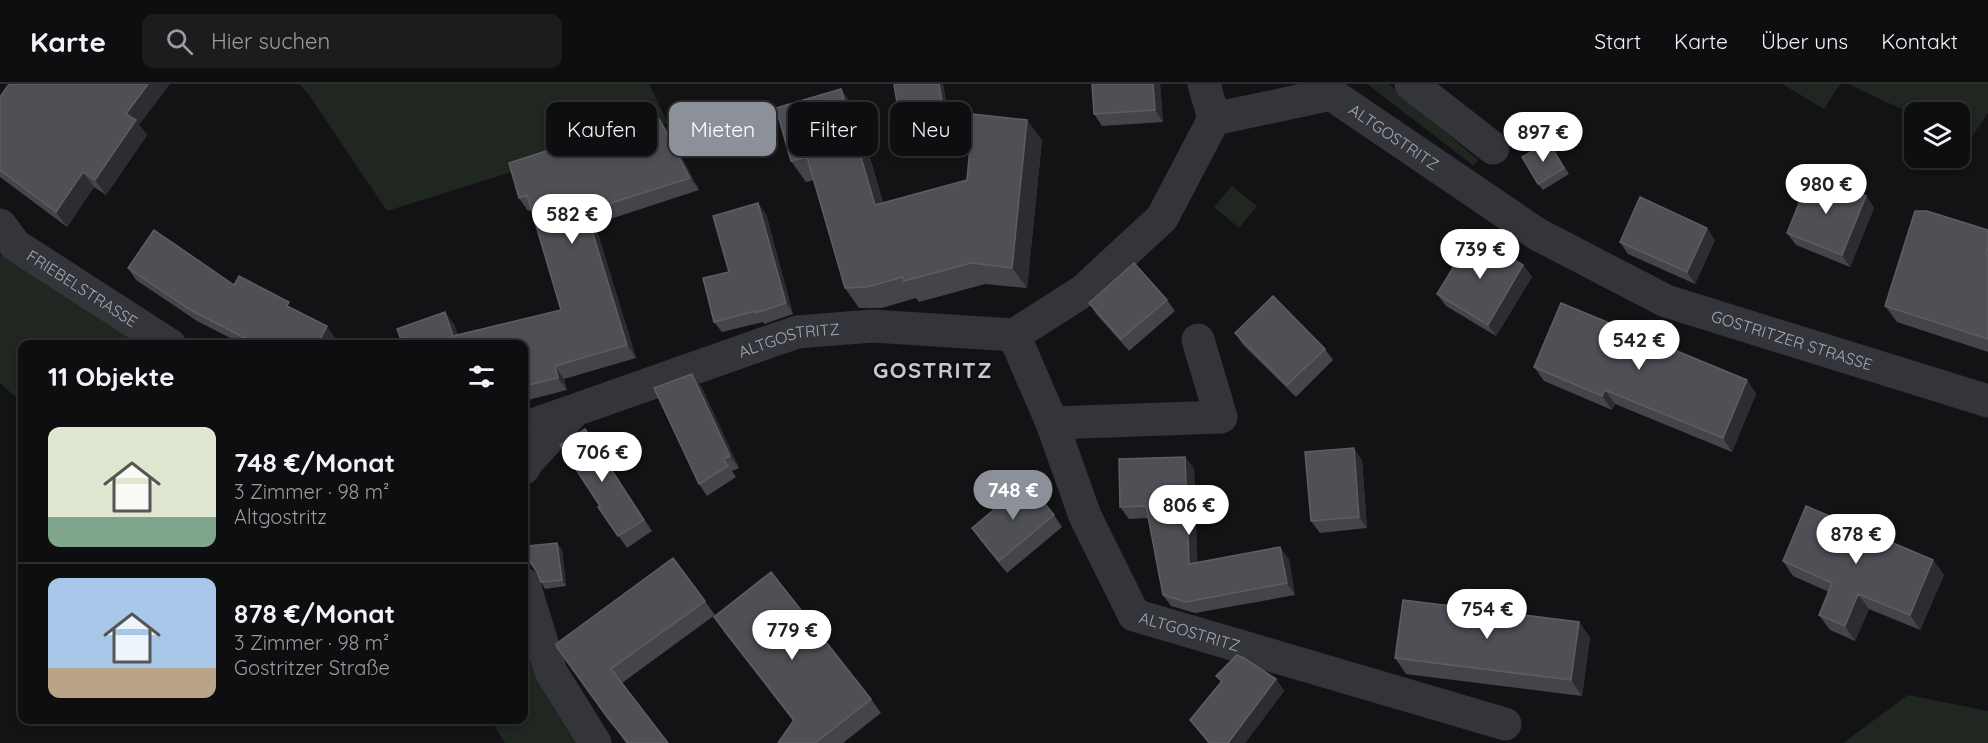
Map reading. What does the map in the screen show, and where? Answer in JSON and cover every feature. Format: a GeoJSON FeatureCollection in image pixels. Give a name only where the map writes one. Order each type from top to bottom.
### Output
{"type":"FeatureCollection","features":[{"type":"Feature","properties":{"kind":"street"},"geometry":{"type":"LineString","coordinates":[[1014,335],[1083,291],[1162,218],[1214,119],[1204,84]]}},
{"type":"Feature","properties":{"kind":"street"},"geometry":{"type":"LineString","coordinates":[[1411,84],[1493,148]]}},
{"type":"Feature","properties":{"kind":"street","name":"ALTGOSTRITZ"},"geometry":{"type":"LineString","coordinates":[[1214,119],[1331,94],[1537,234]]}},
{"type":"Feature","properties":{"kind":"street","name":"FRIEBELSTRASSE"},"geometry":{"type":"LineString","coordinates":[[0,225],[15,245],[162,340]]}},
{"type":"Feature","properties":{"kind":"street","name":"GOSTRITZER STRASSE"},"geometry":{"type":"LineString","coordinates":[[1537,234],[1665,301],[1988,401]]}},
{"type":"Feature","properties":{"kind":"street","name":"ALTGOSTRITZ"},"geometry":{"type":"LineString","coordinates":[[528,427],[797,332],[872,326],[1014,335],[1052,423],[1085,516],[1134,615],[1505,724]]}},
{"type":"Feature","properties":{"kind":"street"},"geometry":{"type":"LineString","coordinates":[[1052,423],[1221,417],[1198,340]]}},
{"type":"Feature","properties":{"kind":"street","name":"ALTGOSTRITZ"},"geometry":{"type":"LineString","coordinates":[[528,461],[575,410]]}},
{"type":"Feature","properties":{"kind":"street"},"geometry":{"type":"LineString","coordinates":[[528,597],[551,672],[595,743]]}},
{"type":"Feature","properties":{"kind":"shaded area"},"geometry":{"type":"Polygon","coordinates":[[[299,84],[649,84],[668,123],[657,126],[657,102],[546,102],[546,156],[563,156],[387,211],[309,95],[299,84]]]}},
{"type":"Feature","properties":{"kind":"shaded area"},"geometry":{"type":"Polygon","coordinates":[[[1367,84],[1389,84],[1478,160],[1474,166],[1367,84]]]}},
{"type":"Feature","properties":{"kind":"shaded area"},"geometry":{"type":"Polygon","coordinates":[[[1782,84],[1840,84],[1824,109],[1782,84]]]}},
{"type":"Feature","properties":{"kind":"shaded area"},"geometry":{"type":"Polygon","coordinates":[[[1848,84],[1988,84],[1988,113],[1970,140],[1970,102],[1904,102],[1904,110],[1848,84]]]}},
{"type":"Feature","properties":{"kind":"shaded area"},"geometry":{"type":"Polygon","coordinates":[[[1232,186],[1257,206],[1239,228],[1214,207],[1232,186]]]}},
{"type":"Feature","properties":{"kind":"shaded area"},"geometry":{"type":"Polygon","coordinates":[[[15,245],[162,340],[18,340],[18,399],[0,383],[0,255],[2,256],[15,245]]]}},
{"type":"Feature","properties":{"kind":"shaded area"},"geometry":{"type":"Polygon","coordinates":[[[528,655],[537,681],[575,743],[505,743],[493,724],[528,724],[528,655]]]}},
{"type":"Feature","properties":{"kind":"shaded area"},"geometry":{"type":"Polygon","coordinates":[[[1908,695],[1988,711],[1988,743],[1843,743],[1908,695]]]}},
{"type":"Feature","properties":{"kind":"building"},"geometry":{"type":"Polygon","coordinates":[[[9,84],[148,84],[126,114],[136,120],[95,180],[83,172],[56,212],[0,170],[0,97],[9,84]]]}},
{"type":"Feature","properties":{"kind":"building"},"geometry":{"type":"Polygon","coordinates":[[[894,84],[939,84],[942,101],[897,102],[894,84]]]}},
{"type":"Feature","properties":{"kind":"building"},"geometry":{"type":"Polygon","coordinates":[[[1092,84],[1153,84],[1155,110],[1094,114],[1092,84]]]}},
{"type":"Feature","properties":{"kind":"building"},"geometry":{"type":"Polygon","coordinates":[[[841,89],[845,102],[797,102],[841,89]]]}},
{"type":"Feature","properties":{"kind":"building"},"geometry":{"type":"Polygon","coordinates":[[[788,104],[788,150],[776,108],[788,104]]]}},
{"type":"Feature","properties":{"kind":"building"},"geometry":{"type":"Polygon","coordinates":[[[973,114],[1027,120],[1012,268],[971,263],[904,281],[903,277],[867,287],[845,288],[807,157],[791,161],[790,156],[861,156],[875,205],[967,180],[971,156],[973,114]]]}},
{"type":"Feature","properties":{"kind":"building"},"geometry":{"type":"Polygon","coordinates":[[[657,115],[669,138],[669,156],[678,156],[690,178],[586,211],[627,345],[555,366],[558,378],[528,385],[528,340],[401,340],[397,329],[445,312],[453,336],[561,310],[527,195],[519,198],[509,163],[546,151],[546,156],[657,156],[657,115]]]}},
{"type":"Feature","properties":{"kind":"building"},"geometry":{"type":"Polygon","coordinates":[[[1548,141],[1564,168],[1538,184],[1522,157],[1548,141]]]}},
{"type":"Feature","properties":{"kind":"building"},"geometry":{"type":"Polygon","coordinates":[[[1811,174],[1866,196],[1842,255],[1787,233],[1811,174]]]}},
{"type":"Feature","properties":{"kind":"building"},"geometry":{"type":"Polygon","coordinates":[[[1640,197],[1707,228],[1687,272],[1620,242],[1640,197]]]}},
{"type":"Feature","properties":{"kind":"building"},"geometry":{"type":"Polygon","coordinates":[[[758,203],[786,303],[756,313],[756,311],[714,322],[703,278],[729,272],[713,216],[758,203]]]}},
{"type":"Feature","properties":{"kind":"building"},"geometry":{"type":"Polygon","coordinates":[[[1915,211],[1927,211],[1988,230],[1986,255],[1988,255],[1988,339],[1885,306],[1915,211]]]}},
{"type":"Feature","properties":{"kind":"building"},"geometry":{"type":"Polygon","coordinates":[[[154,230],[234,285],[239,276],[289,302],[287,306],[327,326],[320,340],[248,340],[189,309],[128,268],[154,230]]]}},
{"type":"Feature","properties":{"kind":"building"},"geometry":{"type":"Polygon","coordinates":[[[1473,235],[1523,265],[1488,325],[1437,294],[1473,235]]]}},
{"type":"Feature","properties":{"kind":"building"},"geometry":{"type":"Polygon","coordinates":[[[1134,263],[1167,300],[1121,339],[1089,303],[1134,263]]]}},
{"type":"Feature","properties":{"kind":"building"},"geometry":{"type":"Polygon","coordinates":[[[1273,296],[1325,349],[1287,385],[1235,333],[1273,296]]]}},
{"type":"Feature","properties":{"kind":"building"},"geometry":{"type":"Polygon","coordinates":[[[1561,303],[1747,380],[1723,438],[1605,390],[1602,396],[1534,367],[1561,303]]]}},
{"type":"Feature","properties":{"kind":"building"},"geometry":{"type":"Polygon","coordinates":[[[692,374],[730,456],[723,459],[728,466],[699,484],[654,388],[692,374]]]}},
{"type":"Feature","properties":{"kind":"building"},"geometry":{"type":"Polygon","coordinates":[[[585,429],[644,520],[618,536],[560,445],[585,429]]]}},
{"type":"Feature","properties":{"kind":"building"},"geometry":{"type":"Polygon","coordinates":[[[1354,448],[1359,517],[1311,521],[1305,452],[1354,448]]]}},
{"type":"Feature","properties":{"kind":"building"},"geometry":{"type":"Polygon","coordinates":[[[1185,457],[1189,564],[1280,547],[1287,583],[1186,602],[1163,595],[1146,506],[1120,507],[1119,459],[1185,457]]]}},
{"type":"Feature","properties":{"kind":"building"},"geometry":{"type":"Polygon","coordinates":[[[1027,482],[1054,515],[999,561],[972,528],[1027,482]]]}},
{"type":"Feature","properties":{"kind":"building"},"geometry":{"type":"Polygon","coordinates":[[[1806,506],[1933,560],[1910,615],[1858,594],[1845,626],[1819,615],[1832,583],[1783,561],[1806,506]]]}},
{"type":"Feature","properties":{"kind":"building"},"geometry":{"type":"Polygon","coordinates":[[[557,543],[562,580],[541,582],[530,562],[528,546],[557,543]]]}},
{"type":"Feature","properties":{"kind":"building"},"geometry":{"type":"Polygon","coordinates":[[[673,558],[705,601],[611,669],[668,743],[628,743],[556,644],[673,558]]]}},
{"type":"Feature","properties":{"kind":"building"},"geometry":{"type":"Polygon","coordinates":[[[771,572],[871,699],[815,743],[778,743],[794,720],[714,617],[771,572]]]}},
{"type":"Feature","properties":{"kind":"building"},"geometry":{"type":"Polygon","coordinates":[[[1403,600],[1579,622],[1571,680],[1395,658],[1403,600]]]}},
{"type":"Feature","properties":{"kind":"building"},"geometry":{"type":"Polygon","coordinates":[[[1237,655],[1276,679],[1228,743],[1210,743],[1190,720],[1222,681],[1216,676],[1237,655]]]}},
{"type":"Feature","properties":{"kind":"district","name":"GOSTRITZ"},"geometry":{"type":"Point","coordinates":[933,370]}}]}
